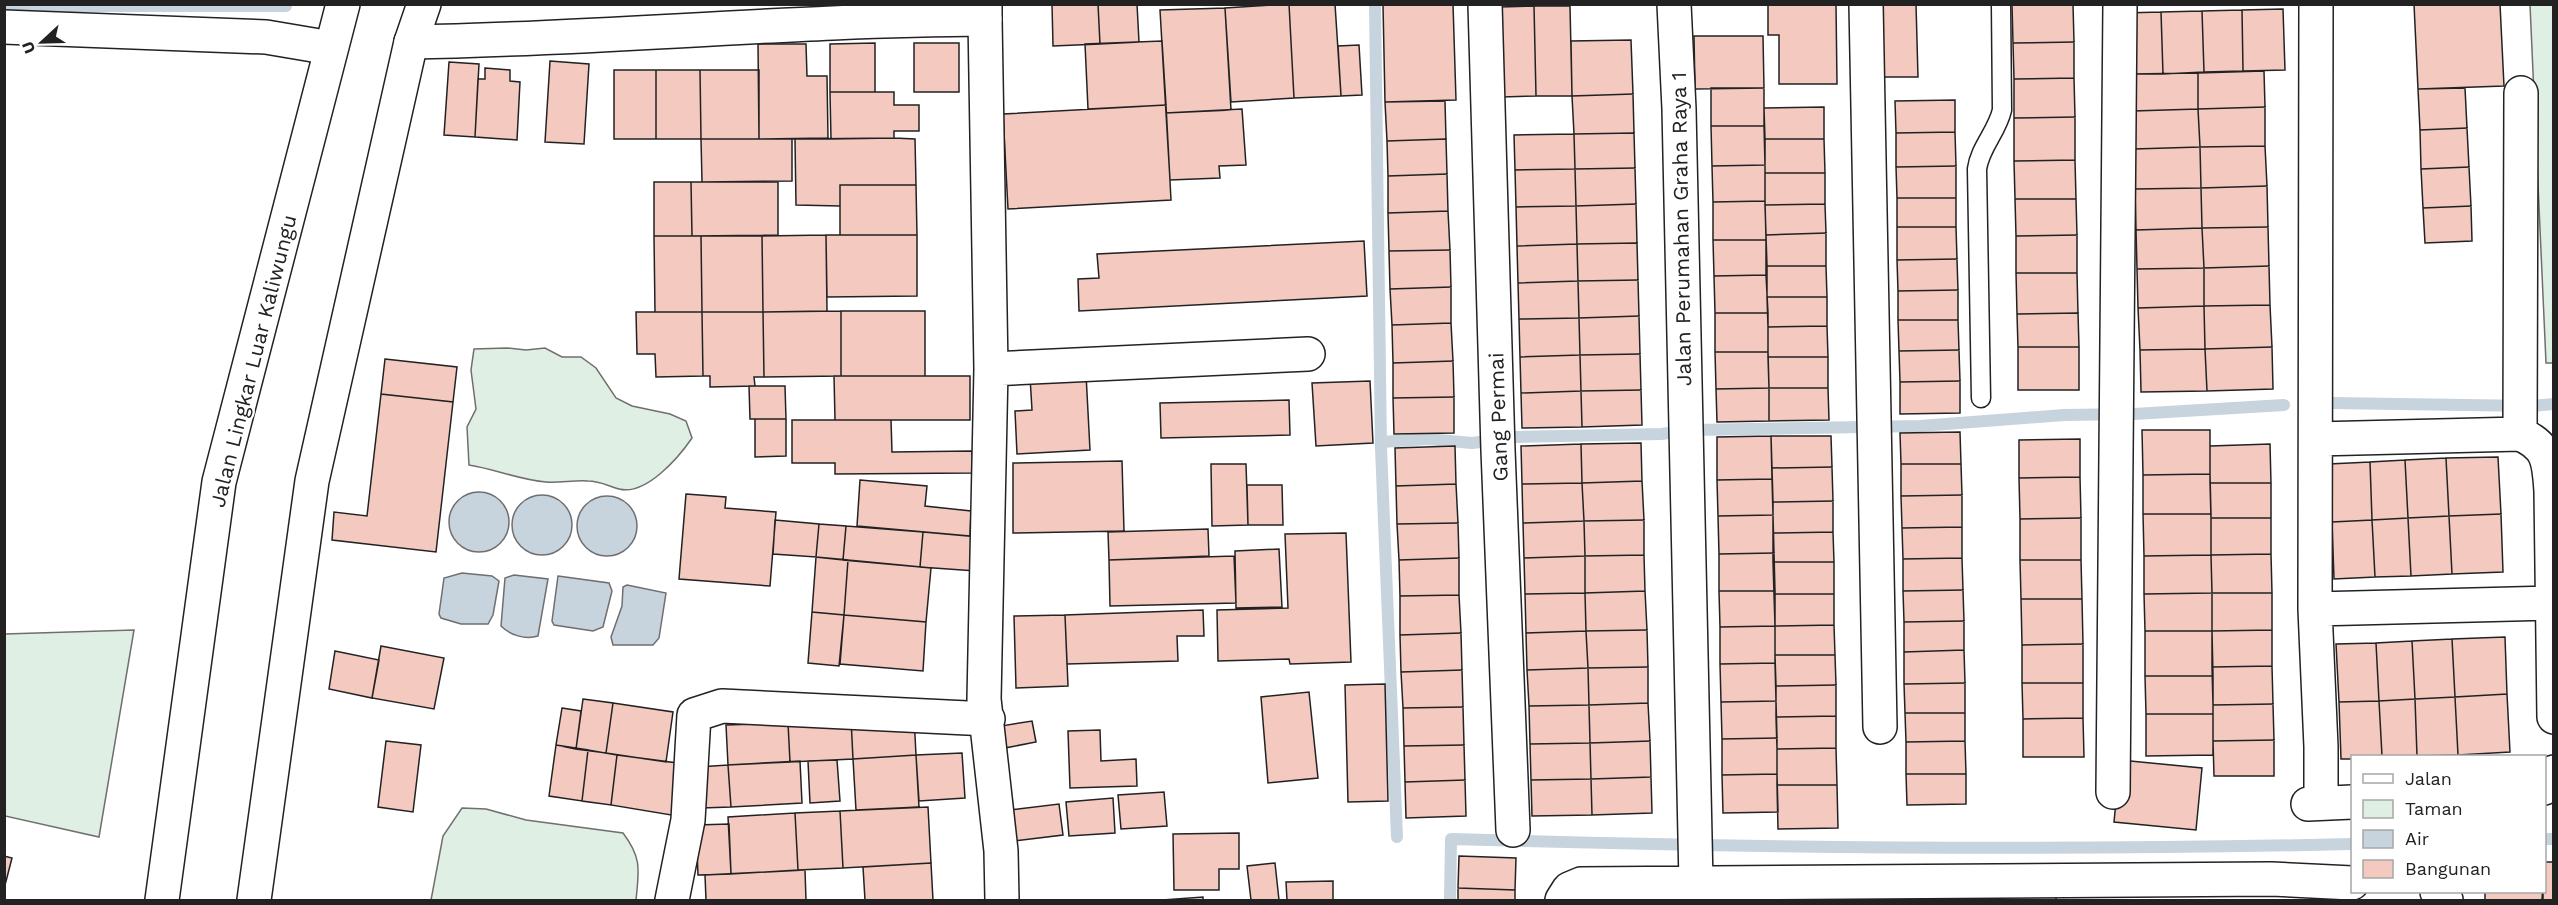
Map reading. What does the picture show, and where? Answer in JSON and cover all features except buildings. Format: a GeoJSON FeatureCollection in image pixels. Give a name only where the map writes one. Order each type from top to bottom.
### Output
{"type":"FeatureCollection","features":[{"type":"Feature","properties":{"kind":"main road","name":"Jalan Lingkar Luar Kaliwungu"},"geometry":{"type":"LineString","coordinates":[[162,900],[219,482],[343,4]]}},
{"type":"Feature","properties":{"kind":"main road"},"geometry":{"type":"LineString","coordinates":[[254,900],[312,481],[411,42],[424,4]]}},
{"type":"Feature","properties":{"kind":"main road"},"geometry":{"type":"LineString","coordinates":[[2316,4],[2315,609],[2321,747],[2327,803]]}},
{"type":"Feature","properties":{"kind":"main road","name":"Gang Permai"},"geometry":{"type":"LineString","coordinates":[[1485,5],[1513,830]]}},
{"type":"Feature","properties":{"kind":"main road"},"geometry":{"type":"LineString","coordinates":[[2113,792],[2120,7]]}},
{"type":"Feature","properties":{"kind":"main road"},"geometry":{"type":"LineString","coordinates":[[411,42],[489,41],[912,19],[985,10],[991,369],[984,699],[1001,851],[1002,900]]}},
{"type":"Feature","properties":{"kind":"main road"},"geometry":{"type":"LineString","coordinates":[[1866,11],[1880,727]]}},
{"type":"Feature","properties":{"kind":"main road","name":"Jalan Perumahan Graha Raya 1"},"geometry":{"type":"LineString","coordinates":[[1675,17],[1695,876]]}},
{"type":"Feature","properties":{"kind":"main road"},"geometry":{"type":"LineString","coordinates":[[4,27],[266,37],[331,48]]}},
{"type":"Feature","properties":{"kind":"main road"},"geometry":{"type":"LineString","coordinates":[[2520,434],[2521,93]]}},
{"type":"Feature","properties":{"kind":"main road"},"geometry":{"type":"LineString","coordinates":[[991,369],[1308,354]]}},
{"type":"Feature","properties":{"kind":"main road"},"geometry":{"type":"LineString","coordinates":[[2316,439],[2520,434],[2531,438],[2542,448],[2549,463],[2553,717]]}},
{"type":"Feature","properties":{"kind":"main road"},"geometry":{"type":"LineString","coordinates":[[2315,609],[2552,603]]}},
{"type":"Feature","properties":{"kind":"main road"},"geometry":{"type":"LineString","coordinates":[[672,900],[688,820],[694,716],[722,706],[988,719]]}},
{"type":"Feature","properties":{"kind":"main road"},"geometry":{"type":"LineString","coordinates":[[2546,786],[2552,780],[2553,772]]}},
{"type":"Feature","properties":{"kind":"main road"},"geometry":{"type":"LineString","coordinates":[[1562,900],[1569,889],[1581,884],[1695,876],[1738,892],[2270,890],[2351,884]]}},
{"type":"Feature","properties":{"kind":"lane"},"geometry":{"type":"LineString","coordinates":[[1981,398],[1977,169],[1979,155],[2000,121],[2002,110],[2001,4]]}},
{"type":"Feature","properties":{"kind":"green space"},"geometry":{"type":"Polygon","coordinates":[[[2530,5],[2553,5],[2553,363],[2546,363],[2530,5]]]}},
{"type":"Feature","properties":{"kind":"green space"},"geometry":{"type":"Polygon","coordinates":[[[545,348],[562,357],[581,357],[596,368],[616,398],[632,406],[670,414],[686,421],[692,438],[661,473],[640,487],[629,490],[592,481],[536,481],[469,465],[467,427],[476,409],[471,370],[474,349],[526,350],[545,348]]]}},
{"type":"Feature","properties":{"kind":"green space"},"geometry":{"type":"Polygon","coordinates":[[[134,630],[99,837],[5,816],[5,634],[134,630]]]}},
{"type":"Feature","properties":{"kind":"green space"},"geometry":{"type":"Polygon","coordinates":[[[462,808],[486,809],[526,820],[623,833],[633,850],[638,865],[636,900],[431,900],[443,836],[462,808]]]}},
{"type":"Feature","properties":{"kind":"water"},"geometry":{"type":"Polygon","coordinates":[[[473,492],[485,492],[496,497],[504,505],[509,522],[507,534],[496,547],[485,552],[473,552],[462,547],[454,539],[449,528],[449,516],[454,505],[462,497],[473,492]]]}},
{"type":"Feature","properties":{"kind":"water"},"geometry":{"type":"Polygon","coordinates":[[[536,495],[548,495],[559,500],[567,508],[572,525],[570,537],[559,550],[548,555],[536,555],[525,550],[517,542],[512,531],[512,519],[517,508],[525,500],[536,495]]]}},
{"type":"Feature","properties":{"kind":"water"},"geometry":{"type":"Polygon","coordinates":[[[601,496],[613,496],[624,501],[632,509],[637,526],[635,538],[624,551],[613,556],[601,556],[590,551],[582,543],[577,532],[577,520],[582,509],[590,501],[601,496]]]}},
{"type":"Feature","properties":{"kind":"water"},"geometry":{"type":"Polygon","coordinates":[[[462,573],[492,576],[499,581],[493,615],[488,624],[461,624],[441,618],[439,614],[444,578],[462,573]]]}},
{"type":"Feature","properties":{"kind":"water"},"geometry":{"type":"Polygon","coordinates":[[[514,575],[548,579],[538,636],[518,636],[501,626],[505,578],[514,575]]]}},
{"type":"Feature","properties":{"kind":"water"},"geometry":{"type":"Polygon","coordinates":[[[558,576],[609,583],[612,591],[603,627],[593,631],[554,625],[552,621],[558,576]]]}},
{"type":"Feature","properties":{"kind":"water"},"geometry":{"type":"Polygon","coordinates":[[[627,585],[666,593],[659,638],[653,645],[613,645],[611,637],[622,606],[623,587],[627,585]]]}},
{"type":"Feature","properties":{"kind":"waterway"},"geometry":{"type":"LineString","coordinates":[[1375,4],[1381,448],[1397,837]]}},
{"type":"Feature","properties":{"kind":"waterway"},"geometry":{"type":"LineString","coordinates":[[4,6],[286,6]]}},
{"type":"Feature","properties":{"kind":"waterway"},"geometry":{"type":"LineString","coordinates":[[2331,403],[2533,406],[2554,404]]}},
{"type":"Feature","properties":{"kind":"waterway"},"geometry":{"type":"LineString","coordinates":[[1381,442],[1427,439],[1472,443],[1516,437],[1661,434],[1692,430],[1920,426],[2064,415],[2134,414],[2284,405]]}},
{"type":"Feature","properties":{"kind":"waterway"},"geometry":{"type":"LineString","coordinates":[[1450,900],[1451,839],[1901,848],[2351,844]]}},
{"type":"Feature","properties":{"kind":"waterway"},"geometry":{"type":"LineString","coordinates":[[2546,839],[2554,839]]}}]}
